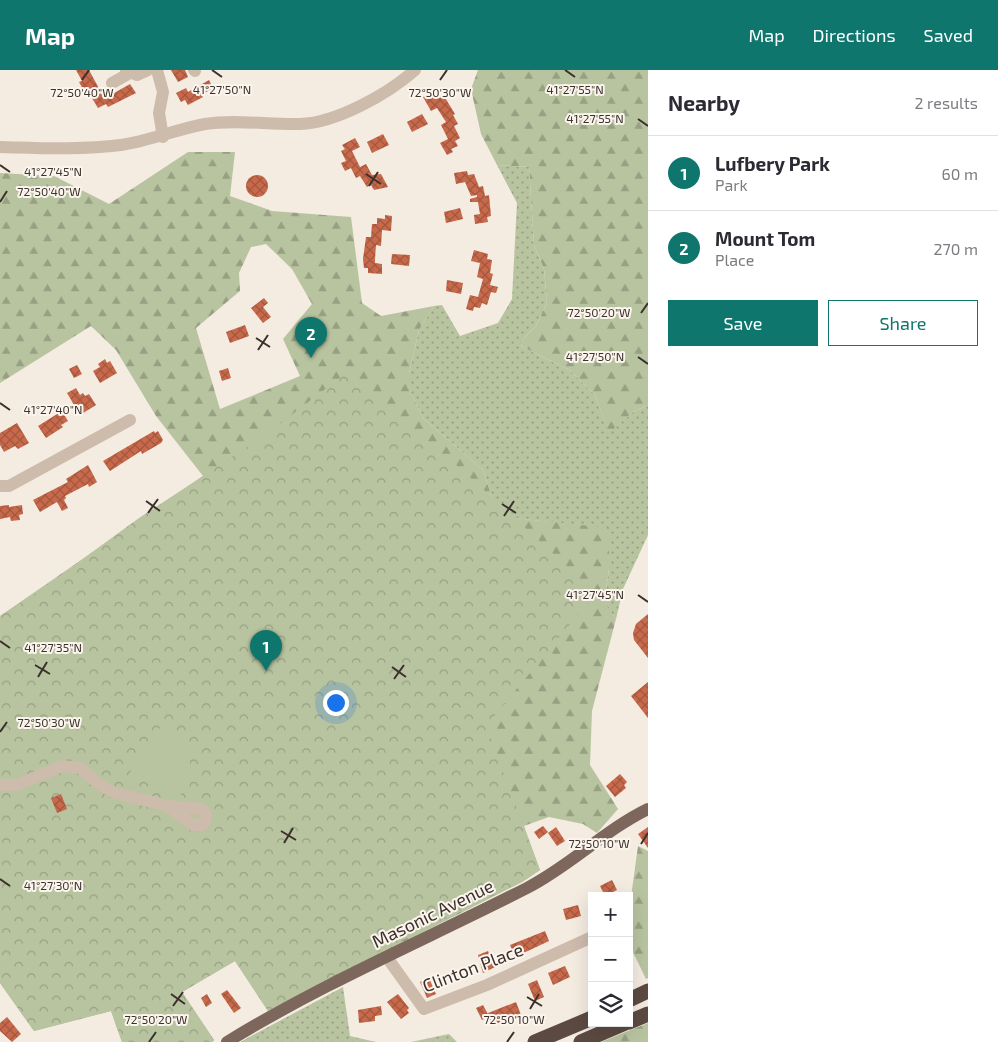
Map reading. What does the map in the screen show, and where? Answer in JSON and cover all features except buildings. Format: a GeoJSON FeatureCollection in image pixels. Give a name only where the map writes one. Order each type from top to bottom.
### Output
{"type":"FeatureCollection","features":[{"type":"Feature","properties":{"kind":"highway"},"geometry":{"type":"LineString","coordinates":[[633,998],[648,991]]}},
{"type":"Feature","properties":{"kind":"highway"},"geometry":{"type":"LineString","coordinates":[[633,1020],[648,1014]]}},
{"type":"Feature","properties":{"kind":"highway"},"geometry":{"type":"LineString","coordinates":[[535,1042],[588,1020]]}},
{"type":"Feature","properties":{"kind":"highway"},"geometry":{"type":"LineString","coordinates":[[581,1042],[616,1027]]}},
{"type":"Feature","properties":{"kind":"main road","name":"Masonic Avenue"},"geometry":{"type":"LineString","coordinates":[[227,1042],[265,1019],[386,956],[529,886],[648,809]]}},
{"type":"Feature","properties":{"kind":"street"},"geometry":{"type":"LineString","coordinates":[[112,83],[128,72],[142,75],[148,70]]}},
{"type":"Feature","properties":{"kind":"street"},"geometry":{"type":"LineString","coordinates":[[157,70],[163,92],[159,113],[163,137]]}},
{"type":"Feature","properties":{"kind":"street"},"geometry":{"type":"LineString","coordinates":[[0,147],[121,145],[163,137],[204,124],[221,122],[302,124],[368,102],[414,70]]}},
{"type":"Feature","properties":{"kind":"street"},"geometry":{"type":"LineString","coordinates":[[0,486],[9,486],[130,420]]}},
{"type":"Feature","properties":{"kind":"street"},"geometry":{"type":"LineString","coordinates":[[0,785],[17,785],[62,766],[80,768],[100,785],[115,793],[168,806]]}},
{"type":"Feature","properties":{"kind":"street","name":"Clinton Place"},"geometry":{"type":"LineString","coordinates":[[386,956],[424,1009],[487,985],[588,939]]}},
{"type":"Feature","properties":{"kind":"green space"},"geometry":{"type":"Polygon","coordinates":[[[478,70],[648,70],[648,405],[633,412],[609,433],[595,395],[571,371],[521,346],[524,338],[536,326],[547,303],[544,269],[534,245],[529,167],[497,165],[481,134],[471,89],[478,70]]]}},
{"type":"Feature","properties":{"kind":"green space"},"geometry":{"type":"Polygon","coordinates":[[[188,152],[235,152],[230,196],[272,211],[351,217],[362,303],[381,316],[434,306],[419,330],[409,373],[409,389],[423,418],[483,470],[492,498],[514,518],[609,528],[609,569],[604,602],[616,619],[592,711],[590,765],[618,809],[597,833],[583,824],[549,817],[524,826],[540,870],[522,882],[268,1011],[235,961],[182,992],[214,1040],[212,1042],[122,1042],[111,1011],[34,1031],[0,983],[0,616],[203,476],[156,416],[116,350],[91,326],[0,383],[0,173],[54,176],[109,204],[188,152]],[[266,244],[251,247],[239,273],[240,291],[196,328],[220,409],[300,376],[283,339],[312,304],[292,269],[266,244]]]}},
{"type":"Feature","properties":{"kind":"green space"},"geometry":{"type":"Polygon","coordinates":[[[497,165],[529,167],[534,245],[544,269],[547,303],[536,326],[524,338],[521,346],[571,371],[595,395],[609,432],[633,412],[648,405],[648,535],[623,589],[616,619],[604,603],[609,569],[609,529],[514,518],[492,498],[483,470],[423,418],[409,389],[409,373],[419,330],[434,306],[442,305],[460,336],[498,323],[512,299],[517,203],[497,165]]]}},
{"type":"Feature","properties":{"kind":"green space"},"geometry":{"type":"Polygon","coordinates":[[[346,373],[462,470],[596,593],[486,726],[540,870],[522,882],[390,946],[268,1011],[235,961],[182,992],[214,1040],[212,1042],[122,1042],[111,1011],[34,1031],[0,983],[0,616],[36,593],[139,518],[264,436],[346,373]]]}},
{"type":"Feature","properties":{"kind":"green space"},"geometry":{"type":"Polygon","coordinates":[[[166,721],[182,739],[190,760],[188,781],[175,801],[131,773],[130,763],[166,721]]]}},
{"type":"Feature","properties":{"kind":"green space"},"geometry":{"type":"Polygon","coordinates":[[[638,846],[648,851],[648,978],[646,979],[633,952],[632,892],[638,846]]]}},
{"type":"Feature","properties":{"kind":"green space"},"geometry":{"type":"Polygon","coordinates":[[[343,987],[350,1036],[376,1042],[240,1042],[343,987]]]}},
{"type":"Feature","properties":{"kind":"green space"},"geometry":{"type":"Polygon","coordinates":[[[648,1023],[648,1042],[601,1042],[648,1023]]]}},
{"type":"Feature","properties":{"kind":"green space"},"geometry":{"type":"Polygon","coordinates":[[[449,1034],[457,1042],[411,1042],[449,1034]]]}},
{"type":"Feature","properties":{"kind":"place","name":"Mount Tom"},"geometry":{"type":"Point","coordinates":[311,358]}},
{"type":"Feature","properties":{"kind":"place","name":"Lufbery Park"},"geometry":{"type":"Point","coordinates":[266,671]}}]}
